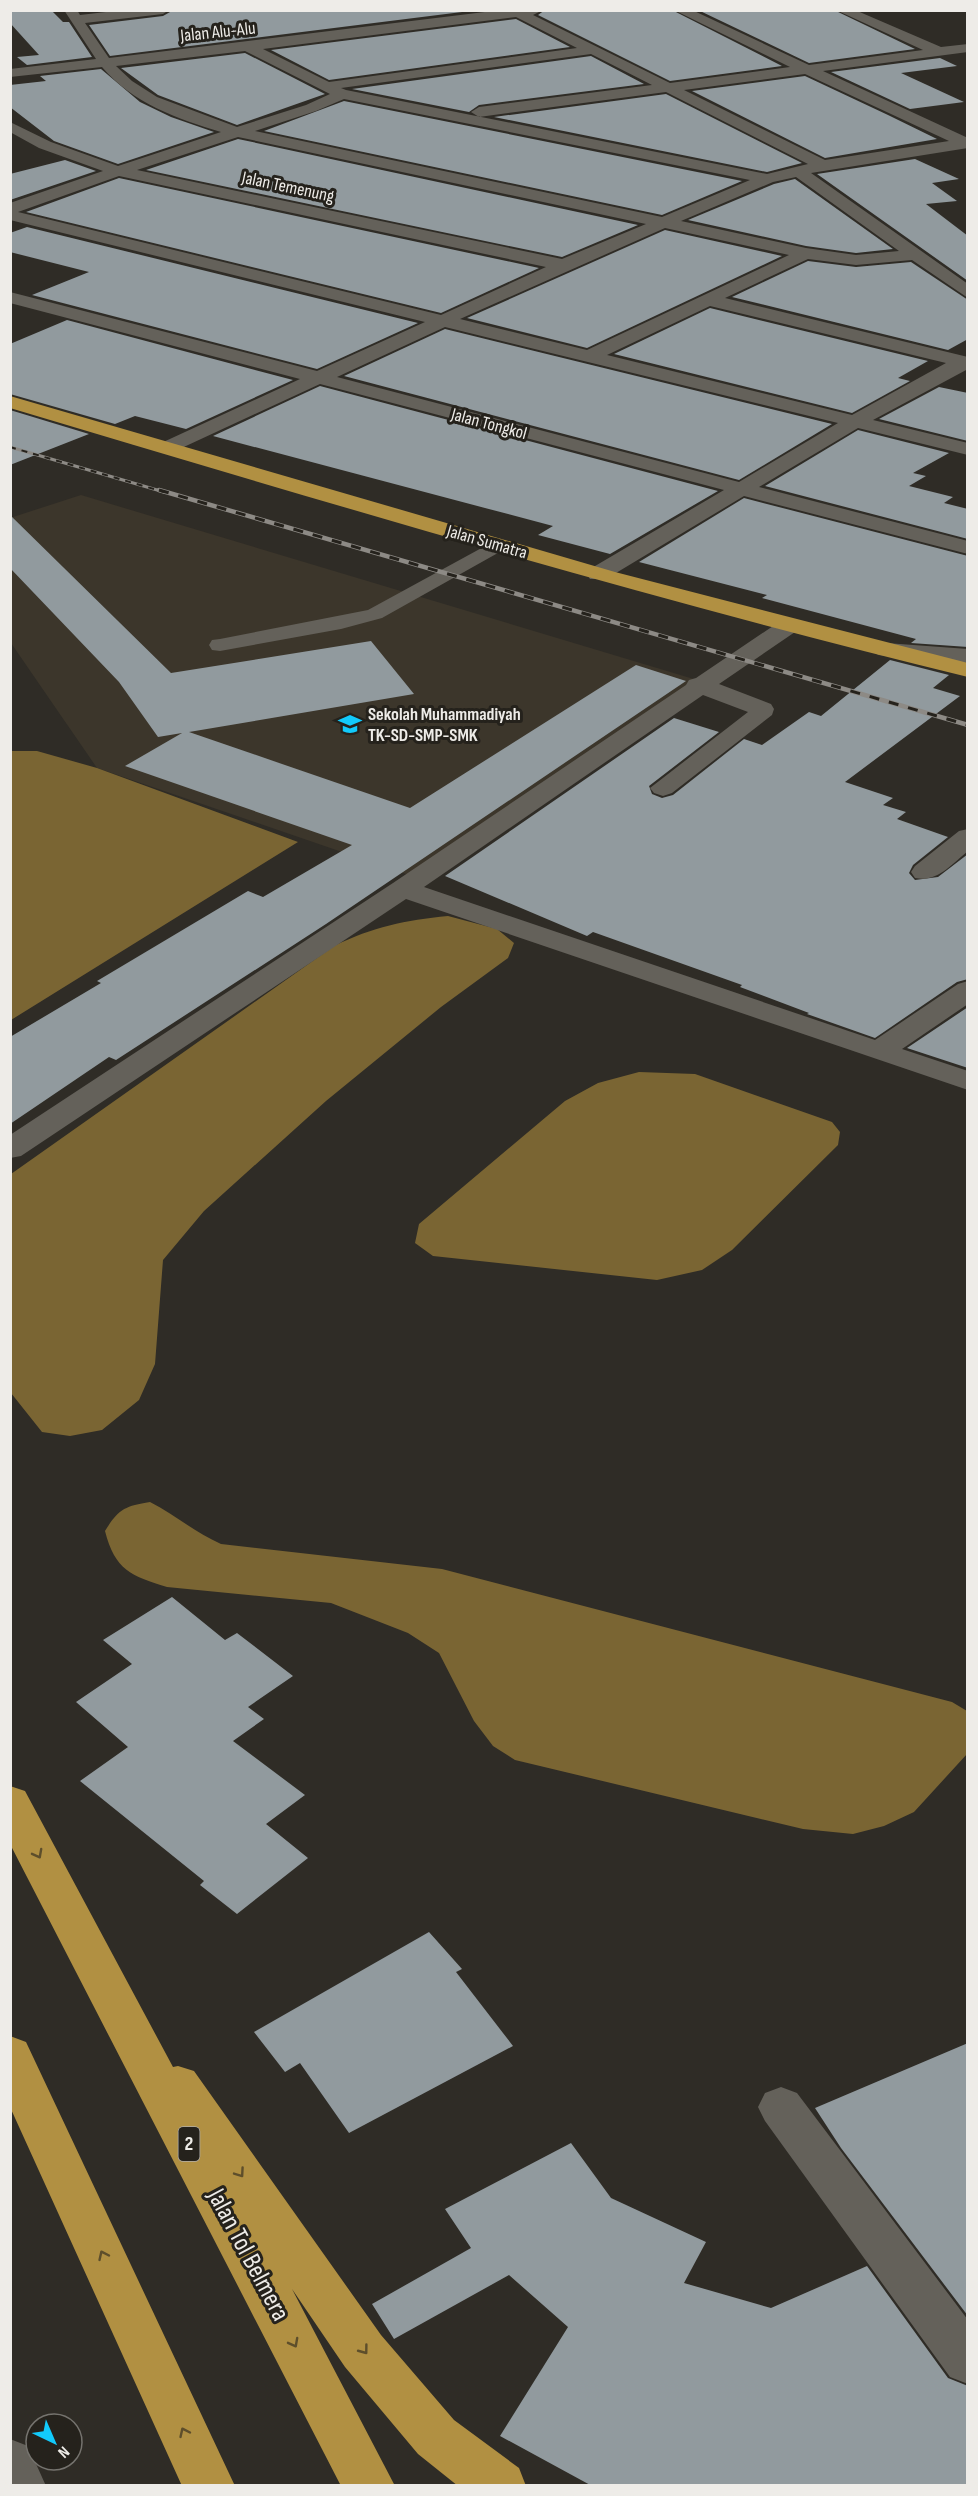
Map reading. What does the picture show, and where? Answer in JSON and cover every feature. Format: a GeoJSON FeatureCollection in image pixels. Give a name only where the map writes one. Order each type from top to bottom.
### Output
{"type":"FeatureCollection","features":[{"type":"Feature","properties":{"kind":"highway","name":"Jalan Sumatra"},"geometry":{"type":"LineString","coordinates":[[10,402],[787,627],[968,670]]}},
{"type":"Feature","properties":{"kind":"highway","name":"Jalan Tol Belmera"},"geometry":{"type":"LineString","coordinates":[[10,1802],[369,2486]]}},
{"type":"Feature","properties":{"kind":"highway"},"geometry":{"type":"LineString","coordinates":[[98,1970],[363,2351],[436,2437],[500,2486]]}},
{"type":"Feature","properties":{"kind":"highway"},"geometry":{"type":"LineString","coordinates":[[10,2055],[209,2486]]}},
{"type":"Feature","properties":{"kind":"street"},"geometry":{"type":"LineString","coordinates":[[73,15],[163,10]]}},
{"type":"Feature","properties":{"kind":"street","name":"Jalan Alu-Alu"},"geometry":{"type":"LineString","coordinates":[[10,73],[247,47],[537,10]]}},
{"type":"Feature","properties":{"kind":"street"},"geometry":{"type":"LineString","coordinates":[[680,10],[966,143]]}},
{"type":"Feature","properties":{"kind":"street"},"geometry":{"type":"LineString","coordinates":[[842,10],[968,63]]}},
{"type":"Feature","properties":{"kind":"street"},"geometry":{"type":"LineString","coordinates":[[515,12],[823,165]]}},
{"type":"Feature","properties":{"kind":"street"},"geometry":{"type":"LineString","coordinates":[[73,15],[105,61],[127,84],[158,102],[202,122],[237,132],[806,253],[856,260],[915,255]]}},
{"type":"Feature","properties":{"kind":"street"},"geometry":{"type":"LineString","coordinates":[[247,47],[342,94],[766,179]]}},
{"type":"Feature","properties":{"kind":"street"},"geometry":{"type":"LineString","coordinates":[[453,116],[968,48]]}},
{"type":"Feature","properties":{"kind":"street"},"geometry":{"type":"LineString","coordinates":[[325,85],[592,50]]}},
{"type":"Feature","properties":{"kind":"street"},"geometry":{"type":"LineString","coordinates":[[10,209],[321,104],[342,94]]}},
{"type":"Feature","properties":{"kind":"street","name":"Jalan Temenung"},"geometry":{"type":"LineString","coordinates":[[10,126],[45,145],[118,171],[564,265]]}},
{"type":"Feature","properties":{"kind":"street"},"geometry":{"type":"LineString","coordinates":[[166,448],[564,265],[766,179],[823,165],[966,143]]}},
{"type":"Feature","properties":{"kind":"street"},"geometry":{"type":"LineString","coordinates":[[797,170],[968,293]]}},
{"type":"Feature","properties":{"kind":"street"},"geometry":{"type":"LineString","coordinates":[[10,215],[852,423],[968,449]]}},
{"type":"Feature","properties":{"kind":"street"},"geometry":{"type":"LineString","coordinates":[[588,357],[806,253]]}},
{"type":"Feature","properties":{"kind":"street","name":"Jalan Tongkol"},"geometry":{"type":"LineString","coordinates":[[10,297],[738,490],[968,548]]}},
{"type":"Feature","properties":{"kind":"street"},"geometry":{"type":"LineString","coordinates":[[709,300],[965,362]]}},
{"type":"Feature","properties":{"kind":"street"},"geometry":{"type":"LineString","coordinates":[[598,574],[852,423],[965,362]]}},
{"type":"Feature","properties":{"kind":"street"},"geometry":{"type":"LineString","coordinates":[[10,1149],[403,889],[698,685],[787,627]]}},
{"type":"Feature","properties":{"kind":"street"},"geometry":{"type":"LineString","coordinates":[[882,650],[968,656]]}},
{"type":"Feature","properties":{"kind":"street"},"geometry":{"type":"LineString","coordinates":[[663,788],[760,715],[762,709],[698,685]]}},
{"type":"Feature","properties":{"kind":"street"},"geometry":{"type":"LineString","coordinates":[[925,872],[968,837]]}},
{"type":"Feature","properties":{"kind":"street"},"geometry":{"type":"LineString","coordinates":[[403,889],[968,1081]]}},
{"type":"Feature","properties":{"kind":"street"},"geometry":{"type":"LineString","coordinates":[[880,1050],[968,990]]}},
{"type":"Feature","properties":{"kind":"street"},"geometry":{"type":"LineString","coordinates":[[781,2107],[968,2361]]}},
{"type":"Feature","properties":{"kind":"street"},"geometry":{"type":"LineString","coordinates":[[10,2464],[20,2486]]}},
{"type":"Feature","properties":{"kind":"lane"},"geometry":{"type":"LineString","coordinates":[[220,645],[341,623],[375,614],[498,545]]}},
{"type":"Feature","properties":{"kind":"shaded area","name":"Sekolah Muhammadiyah TK-SD-SMP-SMK"},"geometry":{"type":"Polygon","coordinates":[[[81,495],[697,680],[412,876],[97,768],[11,643],[10,518],[81,495]]]}},
{"type":"Feature","properties":{"kind":"shaded area"},"geometry":{"type":"Polygon","coordinates":[[[11,751],[37,751],[97,768],[298,842],[11,1020],[11,751]]]}},
{"type":"Feature","properties":{"kind":"shaded area"},"geometry":{"type":"Polygon","coordinates":[[[448,916],[497,929],[514,943],[508,958],[441,1007],[326,1101],[204,1211],[163,1260],[155,1364],[139,1400],[102,1430],[70,1436],[42,1432],[11,1393],[11,1174],[334,946],[389,925],[448,916]]]}},
{"type":"Feature","properties":{"kind":"shaded area"},"geometry":{"type":"Polygon","coordinates":[[[639,1072],[695,1074],[832,1122],[840,1132],[838,1145],[732,1250],[702,1270],[657,1280],[433,1256],[415,1243],[419,1224],[565,1101],[598,1083],[639,1072]]]}},
{"type":"Feature","properties":{"kind":"shaded area"},"geometry":{"type":"Polygon","coordinates":[[[150,1502],[221,1544],[442,1569],[952,1702],[967,1711],[967,1754],[914,1812],[884,1826],[853,1834],[803,1829],[515,1760],[493,1746],[474,1721],[439,1653],[408,1633],[331,1603],[167,1587],[126,1570],[114,1555],[105,1531],[123,1510],[150,1502]]]}},
{"type":"Feature","properties":{"kind":"building"},"geometry":{"type":"Polygon","coordinates":[[[10,10],[51,10],[63,22],[69,22],[92,57],[27,65],[17,57],[39,55],[10,23],[10,10]]]}},
{"type":"Feature","properties":{"kind":"building"},"geometry":{"type":"Polygon","coordinates":[[[187,10],[478,10],[110,56],[89,25],[163,16],[170,12],[187,10]]]}},
{"type":"Feature","properties":{"kind":"building"},"geometry":{"type":"Polygon","coordinates":[[[545,10],[672,10],[782,66],[670,81],[538,15],[545,10]]]}},
{"type":"Feature","properties":{"kind":"building"},"geometry":{"type":"Polygon","coordinates":[[[698,10],[834,10],[915,49],[809,63],[698,10]]]}},
{"type":"Feature","properties":{"kind":"building"},"geometry":{"type":"Polygon","coordinates":[[[516,19],[570,47],[329,80],[271,50],[516,19]]]}},
{"type":"Feature","properties":{"kind":"building"},"geometry":{"type":"Polygon","coordinates":[[[245,53],[325,94],[237,125],[158,95],[121,68],[245,53]]]}},
{"type":"Feature","properties":{"kind":"building"},"geometry":{"type":"Polygon","coordinates":[[[591,56],[644,84],[479,105],[469,112],[352,89],[591,56]]]}},
{"type":"Feature","properties":{"kind":"building"},"geometry":{"type":"Polygon","coordinates":[[[940,58],[957,66],[901,73],[964,102],[910,109],[831,72],[940,58]]]}},
{"type":"Feature","properties":{"kind":"building"},"geometry":{"type":"Polygon","coordinates":[[[101,69],[140,102],[171,117],[214,132],[118,164],[54,141],[10,107],[10,85],[46,81],[40,76],[101,69]]]}},
{"type":"Feature","properties":{"kind":"building"},"geometry":{"type":"Polygon","coordinates":[[[805,76],[937,139],[825,158],[692,91],[805,76]]]}},
{"type":"Feature","properties":{"kind":"building"},"geometry":{"type":"Polygon","coordinates":[[[666,94],[802,163],[767,172],[494,117],[666,94]]]}},
{"type":"Feature","properties":{"kind":"building"},"geometry":{"type":"Polygon","coordinates":[[[344,101],[742,181],[662,215],[264,131],[344,101]]]}},
{"type":"Feature","properties":{"kind":"building"},"geometry":{"type":"Polygon","coordinates":[[[238,139],[638,225],[562,257],[146,170],[238,139]]]}},
{"type":"Feature","properties":{"kind":"building"},"geometry":{"type":"Polygon","coordinates":[[[915,159],[959,179],[932,183],[957,201],[926,204],[968,236],[968,281],[817,174],[915,159]]]}},
{"type":"Feature","properties":{"kind":"building"},"geometry":{"type":"Polygon","coordinates":[[[65,160],[96,171],[10,200],[10,174],[65,160]]]}},
{"type":"Feature","properties":{"kind":"building"},"geometry":{"type":"Polygon","coordinates":[[[119,178],[539,268],[441,313],[26,212],[119,178]]]}},
{"type":"Feature","properties":{"kind":"building"},"geometry":{"type":"Polygon","coordinates":[[[795,179],[893,249],[856,253],[806,246],[688,220],[774,184],[795,179]]]}},
{"type":"Feature","properties":{"kind":"building"},"geometry":{"type":"Polygon","coordinates":[[[27,227],[418,323],[317,369],[32,295],[89,272],[10,252],[10,233],[27,227]]]}},
{"type":"Feature","properties":{"kind":"building"},"geometry":{"type":"Polygon","coordinates":[[[665,230],[782,256],[587,348],[467,318],[665,230]]]}},
{"type":"Feature","properties":{"kind":"building"},"geometry":{"type":"Polygon","coordinates":[[[808,261],[856,267],[911,262],[968,300],[968,339],[948,350],[732,297],[808,261]]]}},
{"type":"Feature","properties":{"kind":"building"},"geometry":{"type":"Polygon","coordinates":[[[710,308],[928,361],[898,378],[910,381],[852,413],[614,354],[710,308]]]}},
{"type":"Feature","properties":{"kind":"building"},"geometry":{"type":"Polygon","coordinates":[[[67,320],[293,380],[186,429],[135,416],[115,424],[10,394],[10,344],[67,320]]]}},
{"type":"Feature","properties":{"kind":"building"},"geometry":{"type":"Polygon","coordinates":[[[445,329],[832,424],[739,480],[344,376],[445,329]]]}},
{"type":"Feature","properties":{"kind":"building"},"geometry":{"type":"Polygon","coordinates":[[[320,386],[718,491],[610,554],[538,535],[553,526],[213,436],[320,386]]]}},
{"type":"Feature","properties":{"kind":"building"},"geometry":{"type":"Polygon","coordinates":[[[939,387],[968,393],[968,441],[879,419],[939,387]]]}},
{"type":"Feature","properties":{"kind":"building"},"geometry":{"type":"Polygon","coordinates":[[[10,410],[89,434],[10,465],[10,410]]]}},
{"type":"Feature","properties":{"kind":"building"},"geometry":{"type":"Polygon","coordinates":[[[858,430],[949,453],[913,473],[926,476],[909,486],[953,497],[944,503],[968,509],[968,539],[765,486],[858,430]]]}},
{"type":"Feature","properties":{"kind":"building"},"geometry":{"type":"Polygon","coordinates":[[[744,498],[968,556],[968,647],[911,643],[916,639],[762,598],[767,595],[639,562],[744,498]]]}},
{"type":"Feature","properties":{"kind":"building"},"geometry":{"type":"Polygon","coordinates":[[[10,515],[171,673],[371,641],[414,694],[189,732],[410,808],[636,665],[686,681],[326,924],[116,1060],[109,1057],[10,1124],[10,1037],[101,983],[97,981],[248,891],[263,897],[352,845],[125,766],[182,733],[158,737],[119,682],[10,568],[10,515]]]}},
{"type":"Feature","properties":{"kind":"building"},"geometry":{"type":"Polygon","coordinates":[[[890,660],[949,675],[933,688],[960,696],[845,782],[893,798],[883,805],[906,812],[897,819],[948,837],[913,865],[909,873],[915,880],[938,877],[968,854],[968,979],[957,982],[875,1038],[807,1014],[809,1013],[740,987],[742,985],[593,932],[587,936],[445,876],[674,718],[719,732],[649,786],[652,794],[662,798],[673,795],[744,739],[762,745],[809,712],[821,716],[890,660]]]}},
{"type":"Feature","properties":{"kind":"building"},"geometry":{"type":"Polygon","coordinates":[[[968,1007],[968,1068],[907,1048],[968,1007]]]}},
{"type":"Feature","properties":{"kind":"building"},"geometry":{"type":"Polygon","coordinates":[[[172,1597],[225,1640],[237,1633],[293,1676],[248,1707],[264,1719],[233,1741],[305,1795],[266,1824],[308,1858],[237,1914],[200,1885],[204,1881],[80,1781],[128,1747],[76,1702],[132,1664],[103,1640],[172,1597]]]}},
{"type":"Feature","properties":{"kind":"building"},"geometry":{"type":"Polygon","coordinates":[[[429,1932],[462,1969],[456,1972],[513,2046],[349,2133],[300,2063],[285,2072],[254,2032],[429,1932]]]}},
{"type":"Feature","properties":{"kind":"building"},"geometry":{"type":"Polygon","coordinates":[[[968,2043],[968,2316],[841,2148],[815,2108],[968,2043]]]}},
{"type":"Feature","properties":{"kind":"building"},"geometry":{"type":"Polygon","coordinates":[[[571,2143],[611,2198],[706,2242],[684,2283],[771,2308],[867,2266],[948,2378],[968,2386],[968,2486],[592,2486],[500,2436],[568,2327],[509,2275],[394,2339],[372,2304],[471,2248],[445,2209],[571,2143]]]}},
{"type":"Feature","properties":{"kind":"railway"},"geometry":{"type":"LineString","coordinates":[[10,447],[164,492]]}},
{"type":"Feature","properties":{"kind":"railway"},"geometry":{"type":"LineString","coordinates":[[159,490],[968,725]]}},
{"type":"Feature","properties":{"kind":"place","name":"Sekolah Muhammadiyah TK-SD-SMP-SMK"},"geometry":{"type":"Point","coordinates":[350,724]}}]}
